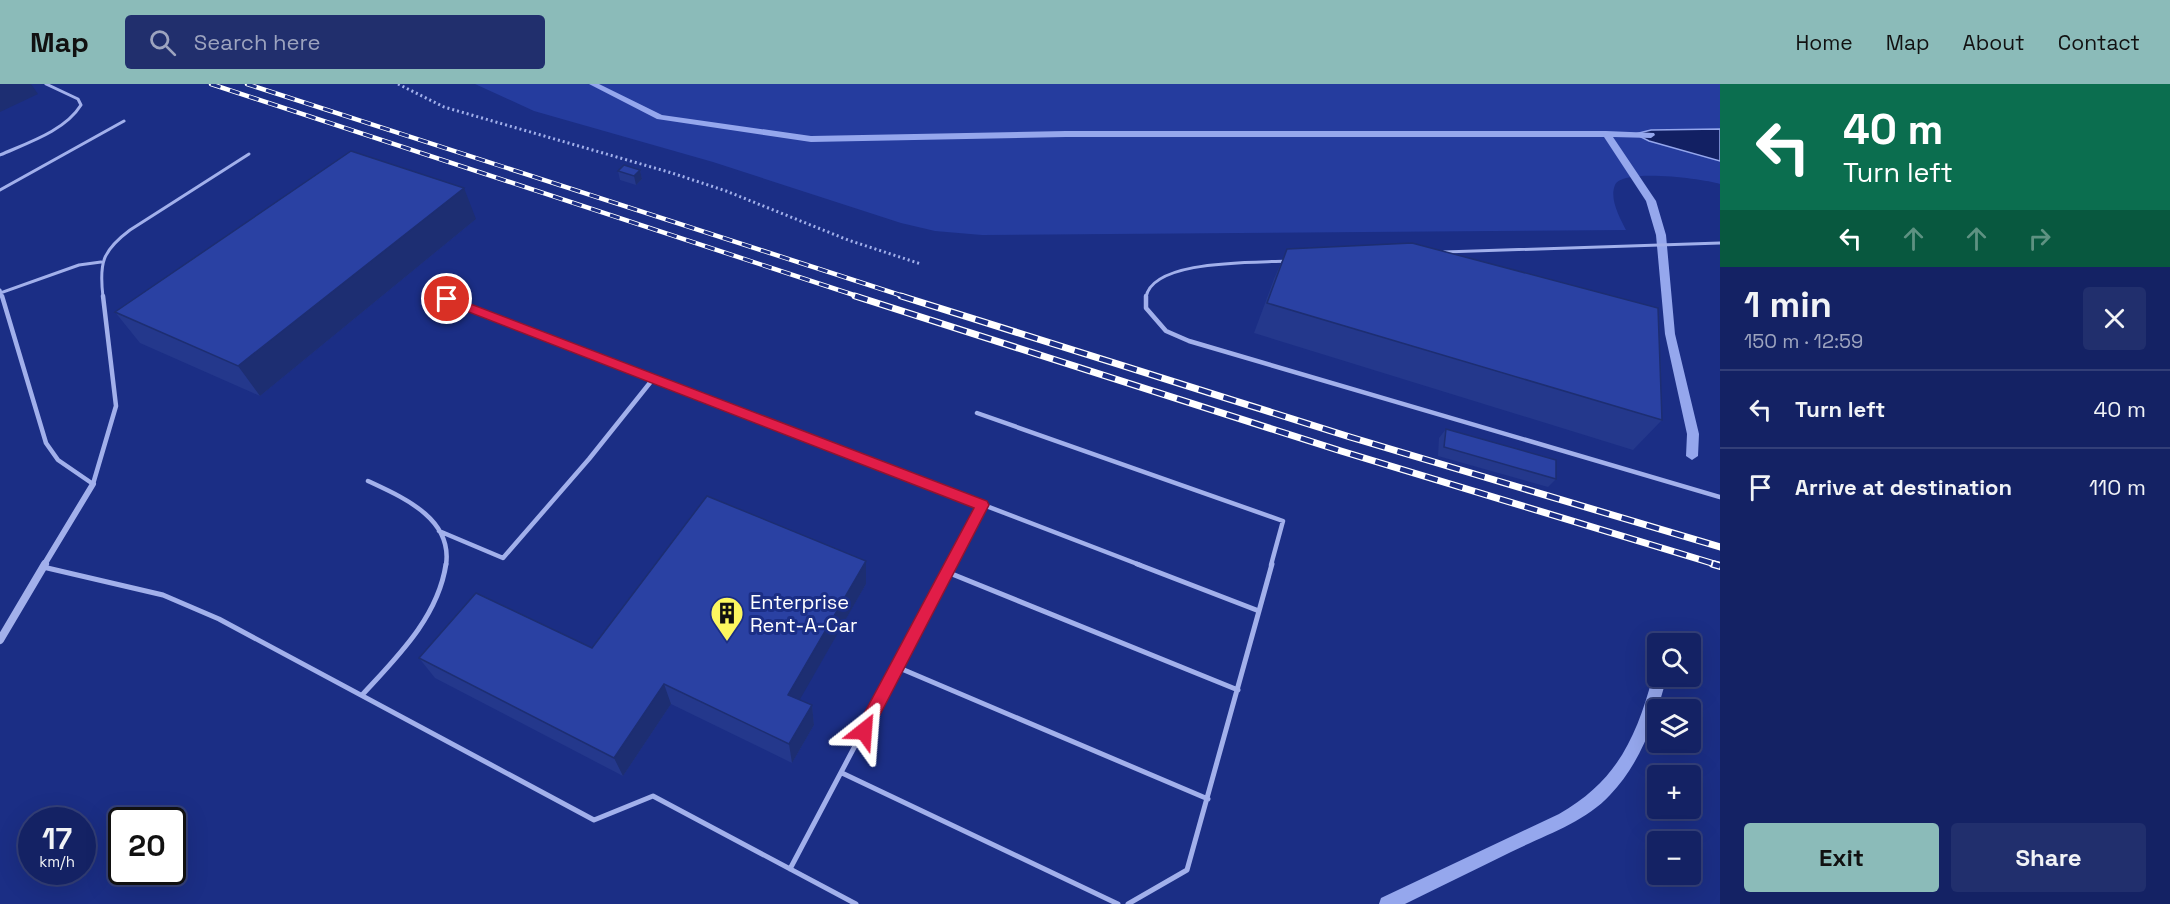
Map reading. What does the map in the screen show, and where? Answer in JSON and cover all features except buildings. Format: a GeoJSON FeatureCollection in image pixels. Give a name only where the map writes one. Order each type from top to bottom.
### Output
{"type":"FeatureCollection","features":[{"type":"Feature","properties":{"kind":"street"},"geometry":{"type":"LineString","coordinates":[[0,640],[93,484]]}},
{"type":"Feature","properties":{"kind":"lane"},"geometry":{"type":"LineString","coordinates":[[0,155],[62,124],[78,112],[81,105],[78,99],[46,84]]}},
{"type":"Feature","properties":{"kind":"lane"},"geometry":{"type":"LineString","coordinates":[[0,190],[124,121]]}},
{"type":"Feature","properties":{"kind":"lane"},"geometry":{"type":"LineString","coordinates":[[101,262],[74,267],[0,292],[46,443],[58,460],[93,484],[116,406],[100,273],[101,262],[106,251],[121,237],[249,154]]}},
{"type":"Feature","properties":{"kind":"lane"},"geometry":{"type":"LineString","coordinates":[[1432,253],[1720,243]]}},
{"type":"Feature","properties":{"kind":"lane"},"geometry":{"type":"LineString","coordinates":[[1291,261],[1173,272],[1156,279],[1150,285],[1146,292],[1146,308],[1167,331],[1189,341],[1720,496]]}},
{"type":"Feature","properties":{"kind":"lane"},"geometry":{"type":"LineString","coordinates":[[447,299],[1259,611]]}},
{"type":"Feature","properties":{"kind":"lane"},"geometry":{"type":"LineString","coordinates":[[439,531],[503,558],[589,459],[653,379]]}},
{"type":"Feature","properties":{"kind":"lane"},"geometry":{"type":"LineString","coordinates":[[977,413],[1283,521],[1187,870],[1128,904]]}},
{"type":"Feature","properties":{"kind":"lane"},"geometry":{"type":"LineString","coordinates":[[363,694],[410,642],[431,613],[446,569],[444,542],[424,511],[414,503],[368,481]]}},
{"type":"Feature","properties":{"kind":"lane"},"geometry":{"type":"LineString","coordinates":[[790,869],[982,505]]}},
{"type":"Feature","properties":{"kind":"lane"},"geometry":{"type":"LineString","coordinates":[[43,567],[119,583],[163,596],[219,619],[363,694],[594,820],[653,796],[856,904]]}},
{"type":"Feature","properties":{"kind":"lane"},"geometry":{"type":"LineString","coordinates":[[947,572],[1238,690]]}},
{"type":"Feature","properties":{"kind":"lane"},"geometry":{"type":"LineString","coordinates":[[897,668],[1208,799]]}},
{"type":"Feature","properties":{"kind":"lane"},"geometry":{"type":"LineString","coordinates":[[842,773],[1118,904]]}},
{"type":"Feature","properties":{"kind":"path"},"geometry":{"type":"LineString","coordinates":[[398,84],[444,107],[672,173],[726,191],[848,240],[921,264]]}},
{"type":"Feature","properties":{"kind":"shaded area"},"geometry":{"type":"Polygon","coordinates":[[[475,84],[1720,84],[1720,184],[1664,176],[1632,177],[1621,180],[1615,185],[1613,196],[1626,230],[982,235],[935,231],[901,223],[713,162],[534,111],[475,84]]]}},
{"type":"Feature","properties":{"kind":"shaded area"},"geometry":{"type":"Polygon","coordinates":[[[1720,129],[1720,161],[1649,141],[1635,134],[1651,130],[1720,129]]]}},
{"type":"Feature","properties":{"kind":"waterway"},"geometry":{"type":"LineString","coordinates":[[593,84],[660,117],[811,139],[1066,134],[1607,135]]}},
{"type":"Feature","properties":{"kind":"waterway"},"geometry":{"type":"LineString","coordinates":[[1607,135],[1651,135]]}},
{"type":"Feature","properties":{"kind":"waterway"},"geometry":{"type":"LineString","coordinates":[[1607,135],[1651,201],[1661,235],[1670,334],[1693,434],[1692,456]]}},
{"type":"Feature","properties":{"kind":"waterway"},"geometry":{"type":"LineString","coordinates":[[1387,904],[1564,819],[1592,802],[1614,780],[1630,756],[1648,717],[1657,687]]}},
{"type":"Feature","properties":{"kind":"railway"},"geometry":{"type":"LineString","coordinates":[[211,84],[860,297]]}},
{"type":"Feature","properties":{"kind":"railway"},"geometry":{"type":"LineString","coordinates":[[247,84],[906,297]]}},
{"type":"Feature","properties":{"kind":"railway"},"geometry":{"type":"LineString","coordinates":[[855,296],[1341,451],[1718,565]]}},
{"type":"Feature","properties":{"kind":"railway"},"geometry":{"type":"LineString","coordinates":[[901,296],[1350,437],[1720,547]]}},
{"type":"Feature","properties":{"kind":"railway"},"geometry":{"type":"LineString","coordinates":[[1713,564],[1720,566]]}},
{"type":"Feature","properties":{"kind":"place","name":"Enterprise Rent-A-Car"},"geometry":{"type":"Point","coordinates":[727,642]}},
{"type":"Feature","properties":{"kind":"route"},"geometry":{"type":"LineString","coordinates":[[447,299],[982,505],[864,731]]}}]}
